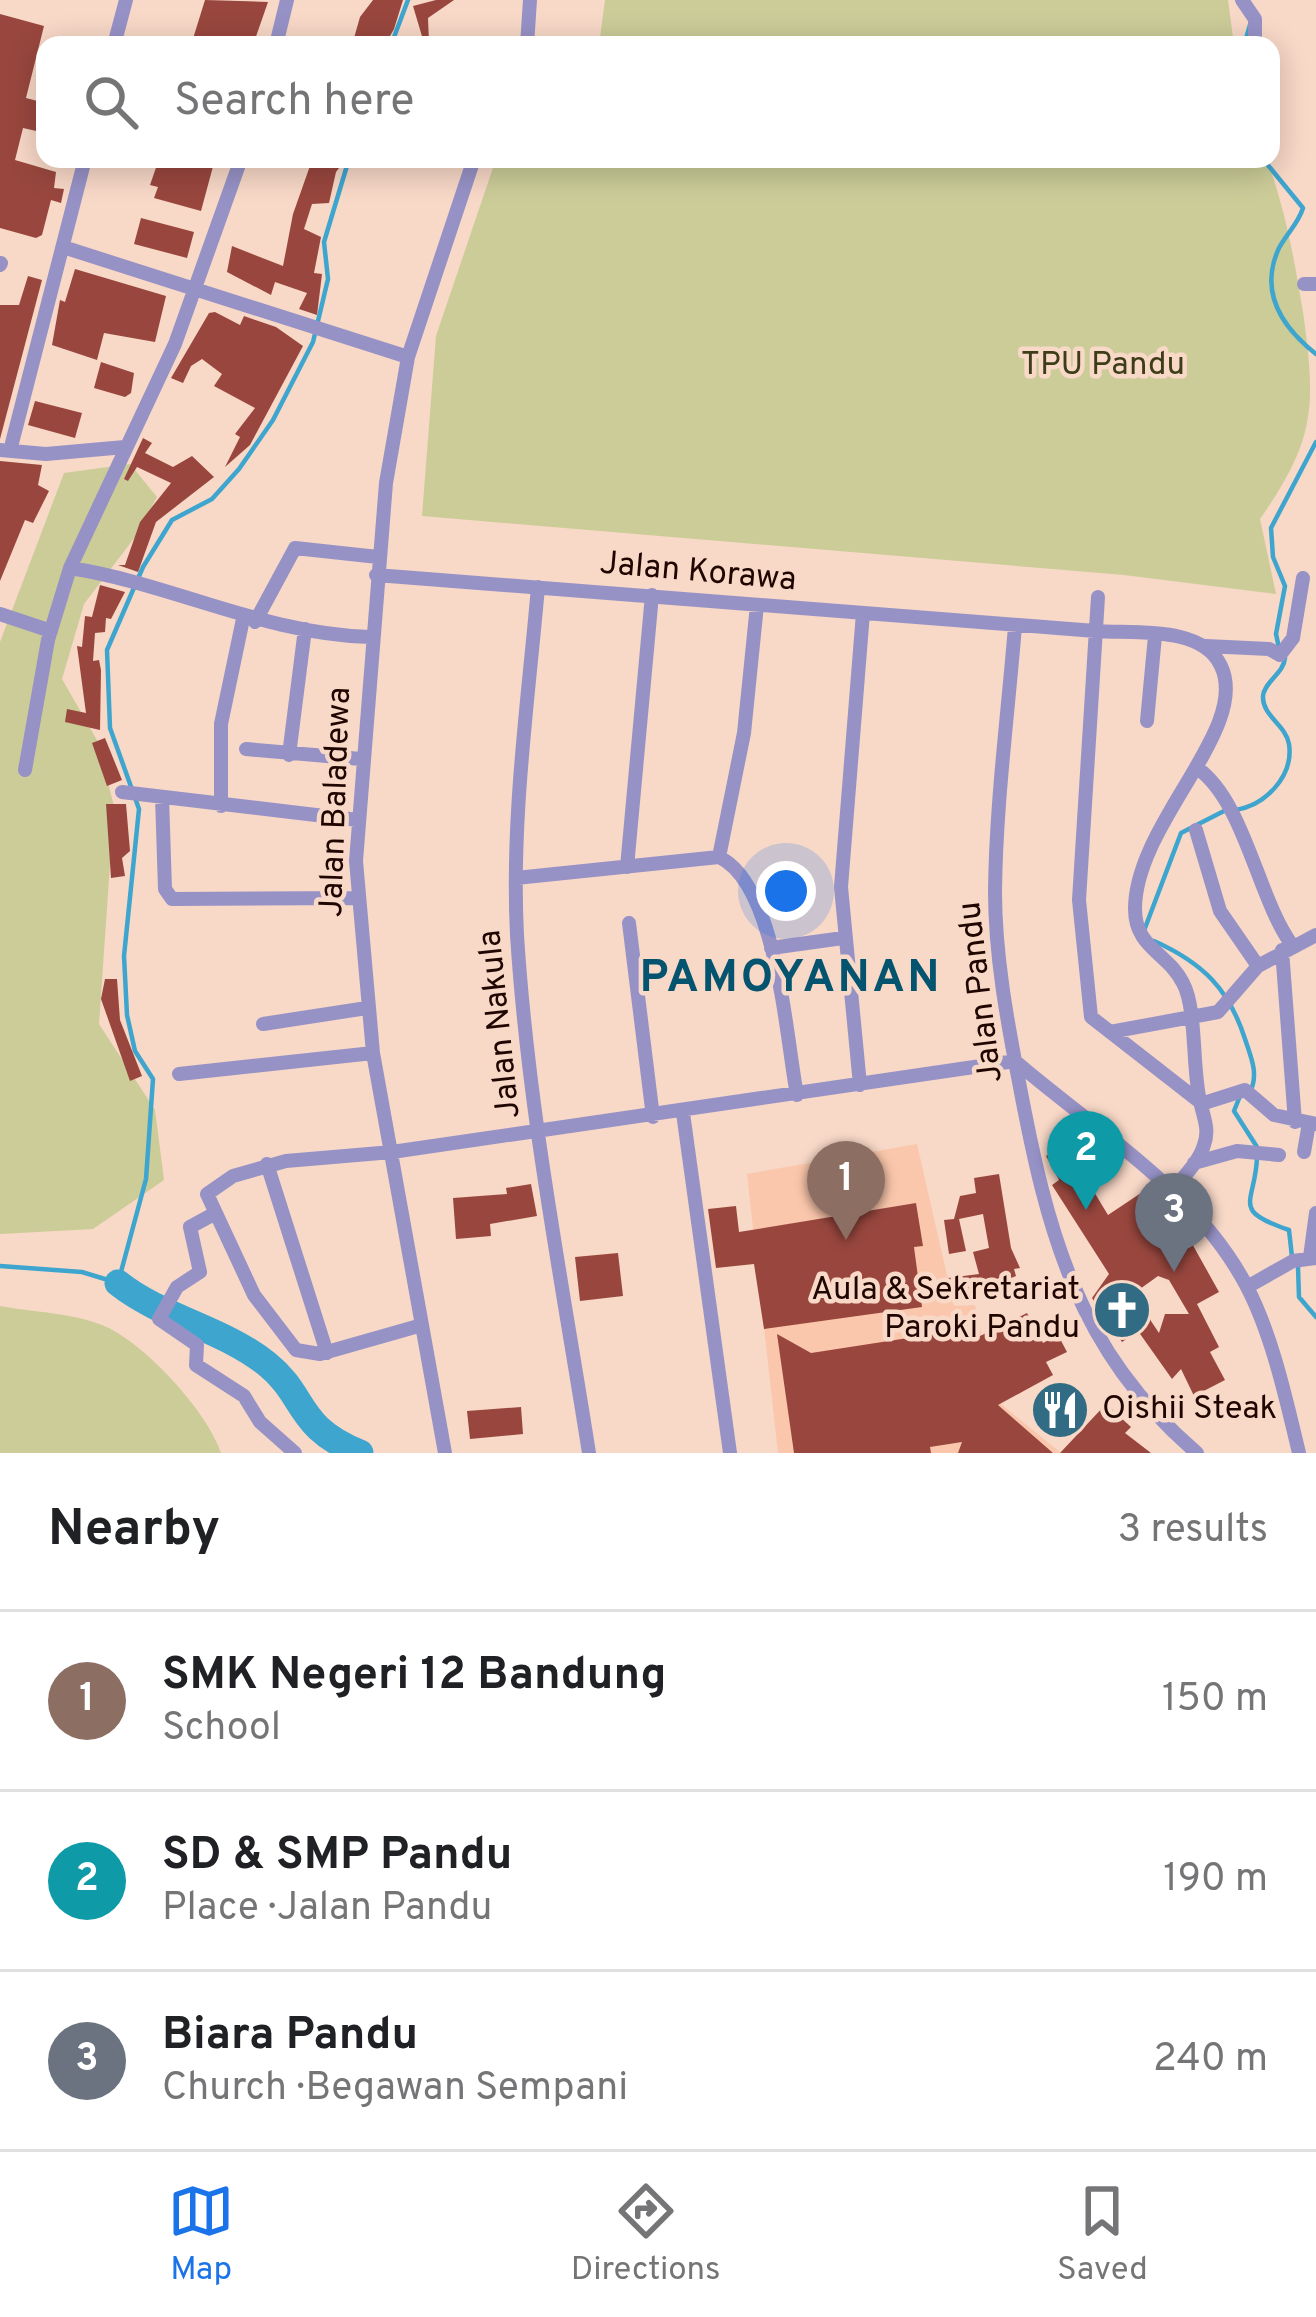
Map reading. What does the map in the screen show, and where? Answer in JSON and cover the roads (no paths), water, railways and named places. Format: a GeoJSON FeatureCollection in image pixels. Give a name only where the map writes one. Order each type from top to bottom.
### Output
{"type":"FeatureCollection","features":[{"type":"Feature","properties":{"kind":"street"},"geometry":{"type":"LineString","coordinates":[[116,36],[126,0]]}},
{"type":"Feature","properties":{"kind":"street"},"geometry":{"type":"LineString","coordinates":[[278,36],[287,0]]}},
{"type":"Feature","properties":{"kind":"street"},"geometry":{"type":"LineString","coordinates":[[528,36],[530,0]]}},
{"type":"Feature","properties":{"kind":"street"},"geometry":{"type":"LineString","coordinates":[[1242,0],[1255,19],[1255,36]]}},
{"type":"Feature","properties":{"kind":"street"},"geometry":{"type":"LineString","coordinates":[[83,168],[6,447],[46,454],[125,448]]}},
{"type":"Feature","properties":{"kind":"street"},"geometry":{"type":"LineString","coordinates":[[25,770],[51,631],[70,568],[198,288],[238,168]]}},
{"type":"Feature","properties":{"kind":"street","name":"Jalan Baladewa"},"geometry":{"type":"LineString","coordinates":[[445,1453],[373,1053],[357,898],[358,820],[377,557],[408,357],[467,168]]}},
{"type":"Feature","properties":{"kind":"street"},"geometry":{"type":"LineString","coordinates":[[63,247],[408,357]]}},
{"type":"Feature","properties":{"kind":"street"},"geometry":{"type":"LineString","coordinates":[[220,806],[221,724],[249,620],[295,548],[377,557]]}},
{"type":"Feature","properties":{"kind":"street"},"geometry":{"type":"LineString","coordinates":[[70,568],[145,582],[249,620],[370,637]]}},
{"type":"Feature","properties":{"kind":"street","name":"Jalan Korawa"},"geometry":{"type":"LineString","coordinates":[[376,575],[1015,626]]}},
{"type":"Feature","properties":{"kind":"street"},"geometry":{"type":"LineString","coordinates":[[1015,626],[1155,636],[1283,654],[1293,638],[1303,578]]}},
{"type":"Feature","properties":{"kind":"street","name":"Jalan Nakula"},"geometry":{"type":"LineString","coordinates":[[538,587],[516,878],[538,1132],[589,1453]]}},
{"type":"Feature","properties":{"kind":"street"},"geometry":{"type":"LineString","coordinates":[[626,867],[652,595]]}},
{"type":"Feature","properties":{"kind":"street"},"geometry":{"type":"LineString","coordinates":[[1098,597],[1079,900],[1090,1017],[1200,1103]]}},
{"type":"Feature","properties":{"kind":"street"},"geometry":{"type":"LineString","coordinates":[[719,857],[744,733],[757,605]]}},
{"type":"Feature","properties":{"kind":"street"},"geometry":{"type":"LineString","coordinates":[[860,1085],[843,938],[842,833],[863,613]]}},
{"type":"Feature","properties":{"kind":"street"},"geometry":{"type":"LineString","coordinates":[[0,614],[51,631]]}},
{"type":"Feature","properties":{"kind":"street","name":"Jalan Pandu"},"geometry":{"type":"LineString","coordinates":[[1015,626],[995,895],[1015,1061],[1040,1197],[1082,1312],[1145,1404],[1197,1453]]}},
{"type":"Feature","properties":{"kind":"street"},"geometry":{"type":"LineString","coordinates":[[289,755],[305,629]]}},
{"type":"Feature","properties":{"kind":"street"},"geometry":{"type":"LineString","coordinates":[[1147,721],[1155,636]]}},
{"type":"Feature","properties":{"kind":"street"},"geometry":{"type":"LineString","coordinates":[[1172,1190],[1206,1139],[1184,983],[1139,934],[1135,901],[1151,836],[1216,735],[1227,699],[1224,672],[1206,646]]}},
{"type":"Feature","properties":{"kind":"street"},"geometry":{"type":"LineString","coordinates":[[246,749],[361,759]]}},
{"type":"Feature","properties":{"kind":"street"},"geometry":{"type":"LineString","coordinates":[[1196,767],[1218,783],[1287,947],[1307,1123],[1304,1152]]}},
{"type":"Feature","properties":{"kind":"street"},"geometry":{"type":"LineString","coordinates":[[130,793],[358,820]]}},
{"type":"Feature","properties":{"kind":"street"},"geometry":{"type":"LineString","coordinates":[[162,797],[166,889],[172,899],[357,898]]}},
{"type":"Feature","properties":{"kind":"street"},"geometry":{"type":"LineString","coordinates":[[1196,830],[1220,910],[1258,966]]}},
{"type":"Feature","properties":{"kind":"street"},"geometry":{"type":"LineString","coordinates":[[516,878],[719,857],[732,864],[750,894],[771,948],[797,1095]]}},
{"type":"Feature","properties":{"kind":"street"},"geometry":{"type":"LineString","coordinates":[[629,923],[653,1117]]}},
{"type":"Feature","properties":{"kind":"street"},"geometry":{"type":"LineString","coordinates":[[1110,1032],[1188,1021],[1230,1000],[1258,966],[1316,935]]}},
{"type":"Feature","properties":{"kind":"street"},"geometry":{"type":"LineString","coordinates":[[771,948],[843,938]]}},
{"type":"Feature","properties":{"kind":"street"},"geometry":{"type":"LineString","coordinates":[[263,1024],[367,1008]]}},
{"type":"Feature","properties":{"kind":"street"},"geometry":{"type":"LineString","coordinates":[[179,1074],[373,1053]]}},
{"type":"Feature","properties":{"kind":"street"},"geometry":{"type":"LineString","coordinates":[[422,1325],[327,1353],[296,1350],[254,1295],[212,1215],[206,1198],[211,1189],[267,1164],[683,1113],[1015,1061],[1172,1190],[1247,1287],[1299,1453]]}},
{"type":"Feature","properties":{"kind":"street"},"geometry":{"type":"LineString","coordinates":[[1200,1103],[1248,1092],[1274,1115],[1307,1123]]}},
{"type":"Feature","properties":{"kind":"street"},"geometry":{"type":"LineString","coordinates":[[683,1113],[730,1453]]}},
{"type":"Feature","properties":{"kind":"street"},"geometry":{"type":"LineString","coordinates":[[1194,1163],[1264,1153]]}},
{"type":"Feature","properties":{"kind":"street"},"geometry":{"type":"LineString","coordinates":[[267,1164],[327,1353]]}},
{"type":"Feature","properties":{"kind":"street"},"geometry":{"type":"LineString","coordinates":[[1247,1287],[1306,1259],[1316,1214]]}},
{"type":"Feature","properties":{"kind":"street"},"geometry":{"type":"LineString","coordinates":[[212,1215],[190,1227],[200,1272],[158,1314],[172,1331],[197,1346],[196,1365],[244,1396],[260,1422],[295,1453]]}},
{"type":"Feature","properties":{"kind":"waterway"},"geometry":{"type":"LineString","coordinates":[[394,36],[408,0]]}},
{"type":"Feature","properties":{"kind":"waterway"},"geometry":{"type":"LineString","coordinates":[[1247,36],[1250,25]]}},
{"type":"Feature","properties":{"kind":"waterway"},"geometry":{"type":"LineString","coordinates":[[0,1266],[82,1272],[118,1283],[146,1179],[153,1079],[135,1051],[127,1015],[124,956],[139,809],[110,728],[107,650],[143,567],[172,520],[212,499],[239,469],[273,420],[313,342],[328,279],[324,242],[346,168]]}},
{"type":"Feature","properties":{"kind":"waterway"},"geometry":{"type":"LineString","coordinates":[[1270,168],[1303,208],[1273,264],[1273,294],[1284,321],[1316,354]]}},
{"type":"Feature","properties":{"kind":"waterway"},"geometry":{"type":"LineString","coordinates":[[1279,648],[1276,634],[1285,586],[1273,557],[1271,528],[1316,442]]}},
{"type":"Feature","properties":{"kind":"waterway"},"geometry":{"type":"LineString","coordinates":[[1235,810],[1266,796],[1287,768],[1287,737],[1266,709],[1263,696],[1285,658]]}},
{"type":"Feature","properties":{"kind":"waterway"},"geometry":{"type":"LineString","coordinates":[[1145,928],[1181,833],[1224,811]]}},
{"type":"Feature","properties":{"kind":"waterway"},"geometry":{"type":"LineString","coordinates":[[1154,941],[1200,968],[1231,1006],[1253,1066],[1250,1092]]}},
{"type":"Feature","properties":{"kind":"waterway"},"geometry":{"type":"LineString","coordinates":[[1240,1096],[1234,1111],[1257,1147]]}},
{"type":"Feature","properties":{"kind":"waterway"},"geometry":{"type":"LineString","coordinates":[[1257,1158],[1252,1211],[1289,1230],[1292,1257]]}},
{"type":"Feature","properties":{"kind":"waterway"},"geometry":{"type":"LineString","coordinates":[[1298,1267],[1299,1297],[1316,1317]]}},
{"type":"Feature","properties":{"kind":"waterway"},"geometry":{"type":"LineString","coordinates":[[118,1283],[267,1364],[324,1433],[360,1453]]}},
{"type":"Feature","properties":{"kind":"place","name":"SD & SMP Pandu"},"geometry":{"type":"Point","coordinates":[1086,1210]}},
{"type":"Feature","properties":{"kind":"place","name":"SMK Negeri 12 Bandung"},"geometry":{"type":"Point","coordinates":[846,1240]}},
{"type":"Feature","properties":{"kind":"place","name":"Biara Pandu"},"geometry":{"type":"Point","coordinates":[1174,1272]}},
{"type":"Feature","properties":{"kind":"place","name":"Aula & Sekretariat Paroki Pandu"},"geometry":{"type":"Point","coordinates":[1122,1310]}},
{"type":"Feature","properties":{"kind":"place","name":"Oishii Steak"},"geometry":{"type":"Point","coordinates":[1060,1410]}},
{"type":"Feature","properties":{"kind":"district","name":"PAMOYANAN"},"geometry":{"type":"Point","coordinates":[791,979]}},
{"type":"Feature","properties":{"kind":"park label","name":"TPU Pandu"},"geometry":{"type":"Point","coordinates":[1103,366]}}]}
